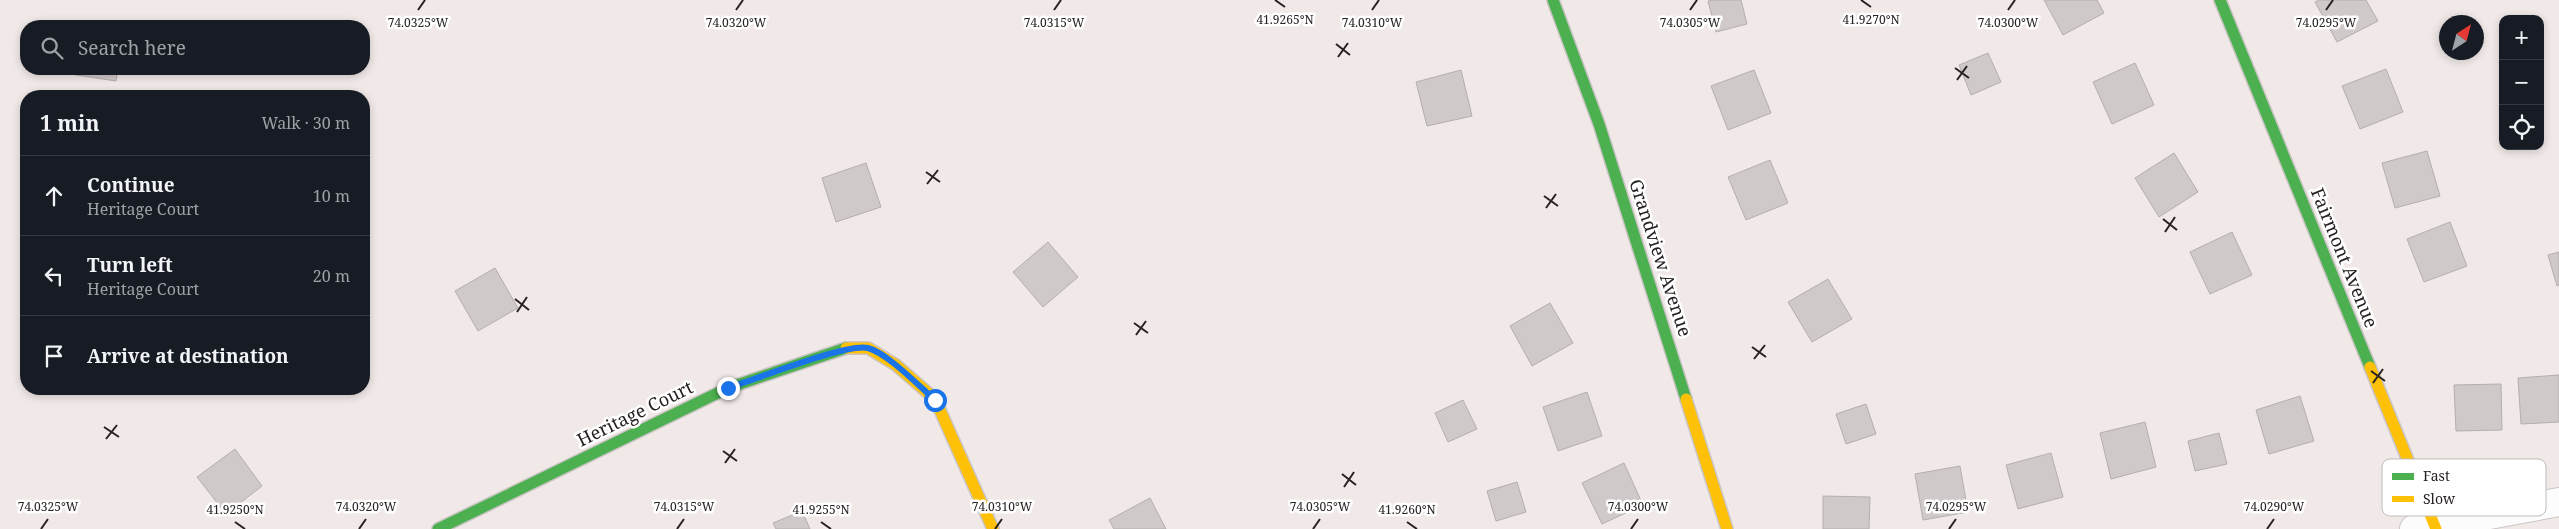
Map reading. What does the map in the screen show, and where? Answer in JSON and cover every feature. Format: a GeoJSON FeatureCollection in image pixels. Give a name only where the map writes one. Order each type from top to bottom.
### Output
{"type":"FeatureCollection","features":[{"type":"Feature","properties":{"kind":"street","name":"Grandview Avenue"},"geometry":{"type":"LineString","coordinates":[[1553,0],[1599,124],[1727,529]]}},
{"type":"Feature","properties":{"kind":"street","name":"Fairmont Avenue"},"geometry":{"type":"LineString","coordinates":[[2220,0],[2401,459]]}},
{"type":"Feature","properties":{"kind":"street","name":"Heritage Court"},"geometry":{"type":"LineString","coordinates":[[438,529],[728,388],[846,348],[868,348],[896,365],[935,400],[993,529]]}},
{"type":"Feature","properties":{"kind":"street"},"geometry":{"type":"LineString","coordinates":[[2546,505],[2559,502]]}},
{"type":"Feature","properties":{"kind":"street","name":"Fairmont Avenue"},"geometry":{"type":"LineString","coordinates":[[2423,516],[2428,528]]}},
{"type":"Feature","properties":{"kind":"street"},"geometry":{"type":"LineString","coordinates":[[2428,528],[2488,516]]}},
{"type":"Feature","properties":{"kind":"building"},"geometry":{"type":"Polygon","coordinates":[[[1741,0],[1747,24],[1716,32],[1708,1],[1741,0]]]}},
{"type":"Feature","properties":{"kind":"building"},"geometry":{"type":"Polygon","coordinates":[[[2044,0],[2097,0],[2104,13],[2063,35],[2044,0]]]}},
{"type":"Feature","properties":{"kind":"building"},"geometry":{"type":"Polygon","coordinates":[[[2319,0],[2366,0],[2378,21],[2337,42],[2315,2],[2319,0]]]}},
{"type":"Feature","properties":{"kind":"building"},"geometry":{"type":"Polygon","coordinates":[[[1988,53],[2001,82],[1971,95],[1959,65],[1988,53]]]}},
{"type":"Feature","properties":{"kind":"building"},"geometry":{"type":"Polygon","coordinates":[[[2135,63],[2154,105],[2112,124],[2093,82],[2135,63]]]}},
{"type":"Feature","properties":{"kind":"building"},"geometry":{"type":"Polygon","coordinates":[[[2386,69],[2403,112],[2360,129],[2342,86],[2386,69]]]}},
{"type":"Feature","properties":{"kind":"building"},"geometry":{"type":"Polygon","coordinates":[[[1461,70],[1472,116],[1427,126],[1416,82],[1461,70]]]}},
{"type":"Feature","properties":{"kind":"building"},"geometry":{"type":"Polygon","coordinates":[[[1754,70],[1771,113],[1728,130],[1711,86],[1754,70]]]}},
{"type":"Feature","properties":{"kind":"building"},"geometry":{"type":"Polygon","coordinates":[[[77,75],[117,75],[116,81],[77,75]]]}},
{"type":"Feature","properties":{"kind":"building"},"geometry":{"type":"Polygon","coordinates":[[[2427,151],[2440,196],[2395,208],[2382,163],[2427,151]]]}},
{"type":"Feature","properties":{"kind":"building"},"geometry":{"type":"Polygon","coordinates":[[[2174,153],[2198,192],[2159,217],[2135,178],[2174,153]]]}},
{"type":"Feature","properties":{"kind":"building"},"geometry":{"type":"Polygon","coordinates":[[[1770,160],[1788,203],[1746,220],[1728,177],[1770,160]]]}},
{"type":"Feature","properties":{"kind":"building"},"geometry":{"type":"Polygon","coordinates":[[[866,163],[881,207],[836,222],[822,178],[866,163]]]}},
{"type":"Feature","properties":{"kind":"building"},"geometry":{"type":"Polygon","coordinates":[[[2450,222],[2467,266],[2424,282],[2407,239],[2450,222]]]}},
{"type":"Feature","properties":{"kind":"building"},"geometry":{"type":"Polygon","coordinates":[[[2232,232],[2252,275],[2210,294],[2190,252],[2232,232]]]}},
{"type":"Feature","properties":{"kind":"building"},"geometry":{"type":"Polygon","coordinates":[[[1048,242],[1078,277],[1043,307],[1013,272],[1048,242]]]}},
{"type":"Feature","properties":{"kind":"building"},"geometry":{"type":"Polygon","coordinates":[[[2559,252],[2559,285],[2557,286],[2548,255],[2559,252]]]}},
{"type":"Feature","properties":{"kind":"building"},"geometry":{"type":"Polygon","coordinates":[[[495,268],[518,308],[478,331],[455,291],[495,268]]]}},
{"type":"Feature","properties":{"kind":"building"},"geometry":{"type":"Polygon","coordinates":[[[1828,279],[1852,319],[1812,342],[1788,302],[1828,279]]]}},
{"type":"Feature","properties":{"kind":"building"},"geometry":{"type":"Polygon","coordinates":[[[1550,303],[1573,343],[1532,366],[1510,326],[1550,303]]]}},
{"type":"Feature","properties":{"kind":"building"},"geometry":{"type":"Polygon","coordinates":[[[2559,375],[2559,422],[2521,424],[2518,378],[2559,375]]]}},
{"type":"Feature","properties":{"kind":"building"},"geometry":{"type":"Polygon","coordinates":[[[2501,384],[2502,430],[2456,431],[2454,385],[2501,384]]]}},
{"type":"Feature","properties":{"kind":"building"},"geometry":{"type":"Polygon","coordinates":[[[1587,392],[1602,436],[1558,451],[1543,407],[1587,392]]]}},
{"type":"Feature","properties":{"kind":"building"},"geometry":{"type":"Polygon","coordinates":[[[2300,396],[2314,441],[2269,454],[2256,410],[2300,396]]]}},
{"type":"Feature","properties":{"kind":"building"},"geometry":{"type":"Polygon","coordinates":[[[1463,400],[1477,429],[1448,442],[1435,413],[1463,400]]]}},
{"type":"Feature","properties":{"kind":"building"},"geometry":{"type":"Polygon","coordinates":[[[1866,404],[1876,434],[1846,444],[1836,414],[1866,404]]]}},
{"type":"Feature","properties":{"kind":"building"},"geometry":{"type":"Polygon","coordinates":[[[2145,422],[2156,467],[2111,479],[2100,433],[2145,422]]]}},
{"type":"Feature","properties":{"kind":"building"},"geometry":{"type":"Polygon","coordinates":[[[2219,433],[2227,464],[2195,471],[2188,441],[2219,433]]]}},
{"type":"Feature","properties":{"kind":"building"},"geometry":{"type":"Polygon","coordinates":[[[235,449],[262,486],[226,514],[197,477],[235,449]]]}},
{"type":"Feature","properties":{"kind":"building"},"geometry":{"type":"Polygon","coordinates":[[[2051,453],[2063,497],[2018,509],[2006,465],[2051,453]]]}},
{"type":"Feature","properties":{"kind":"building"},"geometry":{"type":"Polygon","coordinates":[[[1624,463],[1643,505],[1602,524],[1582,483],[1624,463]]]}},
{"type":"Feature","properties":{"kind":"building"},"geometry":{"type":"Polygon","coordinates":[[[1960,466],[1968,512],[1923,520],[1915,474],[1960,466]]]}},
{"type":"Feature","properties":{"kind":"building"},"geometry":{"type":"Polygon","coordinates":[[[1517,482],[1526,512],[1496,521],[1487,491],[1517,482]]]}},
{"type":"Feature","properties":{"kind":"building"},"geometry":{"type":"Polygon","coordinates":[[[1823,496],[1870,497],[1869,529],[1823,529],[1823,496]]]}},
{"type":"Feature","properties":{"kind":"building"},"geometry":{"type":"Polygon","coordinates":[[[1150,498],[1166,529],[1114,529],[1109,520],[1150,498]]]}},
{"type":"Feature","properties":{"kind":"building"},"geometry":{"type":"Polygon","coordinates":[[[802,511],[810,529],[776,529],[773,523],[802,511]]]}},
{"type":"Feature","properties":{"kind":"traffic: fast"},"geometry":{"type":"LineString","coordinates":[[1553,0],[1599,124],[1686,399]]}},
{"type":"Feature","properties":{"kind":"traffic: fast"},"geometry":{"type":"LineString","coordinates":[[2220,0],[2370,367]]}},
{"type":"Feature","properties":{"kind":"traffic: fast"},"geometry":{"type":"LineString","coordinates":[[438,529],[728,388],[846,348]]}},
{"type":"Feature","properties":{"kind":"traffic: slow"},"geometry":{"type":"LineString","coordinates":[[846,348],[868,348],[896,365],[935,399],[993,529]]}},
{"type":"Feature","properties":{"kind":"traffic: slow"},"geometry":{"type":"LineString","coordinates":[[2370,367],[2407,459]]}},
{"type":"Feature","properties":{"kind":"traffic: slow"},"geometry":{"type":"LineString","coordinates":[[1686,399],[1727,529]]}},
{"type":"Feature","properties":{"kind":"traffic: slow"},"geometry":{"type":"LineString","coordinates":[[2431,516],[2436,529]]}},
{"type":"Feature","properties":{"kind":"route"},"geometry":{"type":"LineString","coordinates":[[728,388],[846,348],[868,348],[896,365],[935,400]]}}]}
